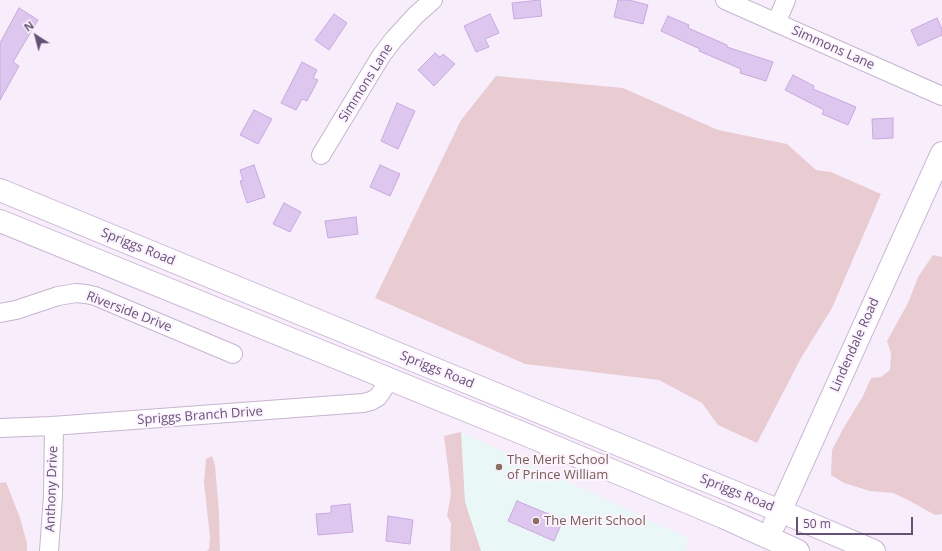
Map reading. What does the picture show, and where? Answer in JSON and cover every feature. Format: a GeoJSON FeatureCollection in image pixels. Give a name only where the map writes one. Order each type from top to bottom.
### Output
{"type":"FeatureCollection","features":[{"type":"Feature","properties":{"kind":"main road","name":"Lindendale Road"},"geometry":{"type":"LineString","coordinates":[[768,538],[942,152]]}},
{"type":"Feature","properties":{"kind":"main road","name":"Spriggs Road"},"geometry":{"type":"LineString","coordinates":[[0,190],[874,551]]}},
{"type":"Feature","properties":{"kind":"main road","name":"Spriggs Road"},"geometry":{"type":"LineString","coordinates":[[0,221],[723,517],[798,551]]}},
{"type":"Feature","properties":{"kind":"street","name":"Simmons Lane"},"geometry":{"type":"LineString","coordinates":[[321,155],[381,56],[416,15],[433,0]]}},
{"type":"Feature","properties":{"kind":"street","name":"Simmons Lane"},"geometry":{"type":"LineString","coordinates":[[725,0],[942,96]]}},
{"type":"Feature","properties":{"kind":"street"},"geometry":{"type":"LineString","coordinates":[[776,23],[786,0]]}},
{"type":"Feature","properties":{"kind":"street","name":"Riverside Drive"},"geometry":{"type":"LineString","coordinates":[[0,313],[16,310],[58,296],[76,293],[86,294],[95,296],[233,354]]}},
{"type":"Feature","properties":{"kind":"street","name":"Spriggs Branch Drive"},"geometry":{"type":"LineString","coordinates":[[0,428],[54,426],[364,403],[378,397],[390,380]]}},
{"type":"Feature","properties":{"kind":"street","name":"Anthony Drive"},"geometry":{"type":"LineString","coordinates":[[49,551],[53,496],[54,426]]}},
{"type":"Feature","properties":{"kind":"shaded area"},"geometry":{"type":"Polygon","coordinates":[[[496,76],[623,88],[718,130],[787,144],[816,170],[831,172],[881,194],[832,308],[801,358],[757,443],[718,425],[702,403],[659,380],[525,364],[375,298],[461,120],[496,76]]]}},
{"type":"Feature","properties":{"kind":"shaded area"},"geometry":{"type":"Polygon","coordinates":[[[933,255],[942,257],[942,514],[935,515],[893,493],[870,491],[844,483],[831,475],[832,450],[863,396],[871,378],[881,377],[890,370],[891,353],[887,341],[908,303],[918,277],[933,255]]]}},
{"type":"Feature","properties":{"kind":"shaded area","name":"The Merit School of Prince William"},"geometry":{"type":"Polygon","coordinates":[[[461,432],[688,538],[686,551],[481,551],[465,502],[461,432]]]}},
{"type":"Feature","properties":{"kind":"shaded area"},"geometry":{"type":"Polygon","coordinates":[[[461,432],[465,502],[481,551],[450,551],[451,523],[447,516],[451,494],[444,436],[461,432]]]}},
{"type":"Feature","properties":{"kind":"shaded area"},"geometry":{"type":"Polygon","coordinates":[[[212,456],[215,465],[220,551],[207,551],[209,549],[210,537],[204,482],[206,459],[212,456]]]}},
{"type":"Feature","properties":{"kind":"shaded area"},"geometry":{"type":"Polygon","coordinates":[[[6,482],[20,518],[27,543],[27,551],[0,551],[0,483],[6,482]]]}},
{"type":"Feature","properties":{"kind":"building"},"geometry":{"type":"Polygon","coordinates":[[[540,0],[542,16],[514,19],[512,3],[540,0]]]}},
{"type":"Feature","properties":{"kind":"building"},"geometry":{"type":"Polygon","coordinates":[[[618,0],[629,0],[648,5],[643,24],[614,17],[618,0]]]}},
{"type":"Feature","properties":{"kind":"building"},"geometry":{"type":"Polygon","coordinates":[[[19,8],[38,20],[13,62],[19,66],[0,100],[0,43],[19,8]]]}},
{"type":"Feature","properties":{"kind":"building"},"geometry":{"type":"Polygon","coordinates":[[[334,14],[347,23],[329,50],[315,40],[334,14]]]}},
{"type":"Feature","properties":{"kind":"building"},"geometry":{"type":"Polygon","coordinates":[[[490,14],[499,33],[485,39],[489,47],[476,52],[464,26],[490,14]]]}},
{"type":"Feature","properties":{"kind":"building"},"geometry":{"type":"Polygon","coordinates":[[[668,16],[689,25],[688,28],[727,45],[727,47],[773,62],[766,81],[740,73],[741,69],[699,51],[700,49],[661,31],[668,16]]]}},
{"type":"Feature","properties":{"kind":"building"},"geometry":{"type":"Polygon","coordinates":[[[937,18],[942,29],[942,35],[918,46],[911,30],[937,18]]]}},
{"type":"Feature","properties":{"kind":"building"},"geometry":{"type":"Polygon","coordinates":[[[435,53],[440,57],[443,54],[455,64],[434,86],[418,70],[435,53]]]}},
{"type":"Feature","properties":{"kind":"building"},"geometry":{"type":"Polygon","coordinates":[[[302,62],[317,70],[313,78],[318,80],[307,101],[302,99],[296,110],[281,103],[302,62]]]}},
{"type":"Feature","properties":{"kind":"building"},"geometry":{"type":"Polygon","coordinates":[[[793,75],[814,86],[813,89],[856,107],[848,125],[822,114],[824,110],[785,90],[793,75]]]}},
{"type":"Feature","properties":{"kind":"building"},"geometry":{"type":"Polygon","coordinates":[[[397,103],[415,111],[398,149],[381,141],[397,103]]]}},
{"type":"Feature","properties":{"kind":"building"},"geometry":{"type":"Polygon","coordinates":[[[254,110],[272,119],[258,144],[240,135],[254,110]]]}},
{"type":"Feature","properties":{"kind":"building"},"geometry":{"type":"Polygon","coordinates":[[[893,118],[893,138],[873,139],[872,119],[893,118]]]}},
{"type":"Feature","properties":{"kind":"building"},"geometry":{"type":"Polygon","coordinates":[[[254,165],[265,197],[247,203],[240,181],[243,180],[240,170],[254,165]]]}},
{"type":"Feature","properties":{"kind":"building"},"geometry":{"type":"Polygon","coordinates":[[[380,165],[400,174],[390,196],[370,187],[380,165]]]}},
{"type":"Feature","properties":{"kind":"building"},"geometry":{"type":"Polygon","coordinates":[[[284,203],[301,212],[290,232],[273,224],[284,203]]]}},
{"type":"Feature","properties":{"kind":"building"},"geometry":{"type":"Polygon","coordinates":[[[356,217],[358,234],[328,238],[325,221],[356,217]]]}},
{"type":"Feature","properties":{"kind":"building","name":"The Merit School"},"geometry":{"type":"Polygon","coordinates":[[[517,501],[563,520],[554,541],[508,521],[517,501]]]}},
{"type":"Feature","properties":{"kind":"building"},"geometry":{"type":"Polygon","coordinates":[[[350,504],[353,532],[318,535],[316,514],[331,513],[331,506],[350,504]]]}},
{"type":"Feature","properties":{"kind":"building"},"geometry":{"type":"Polygon","coordinates":[[[388,516],[413,520],[410,544],[386,541],[388,516]]]}},
{"type":"Feature","properties":{"kind":"place","name":"The Merit School of Prince William"},"geometry":{"type":"Point","coordinates":[499,467]}},
{"type":"Feature","properties":{"kind":"place","name":"The Merit School"},"geometry":{"type":"Point","coordinates":[536,521]}}]}
